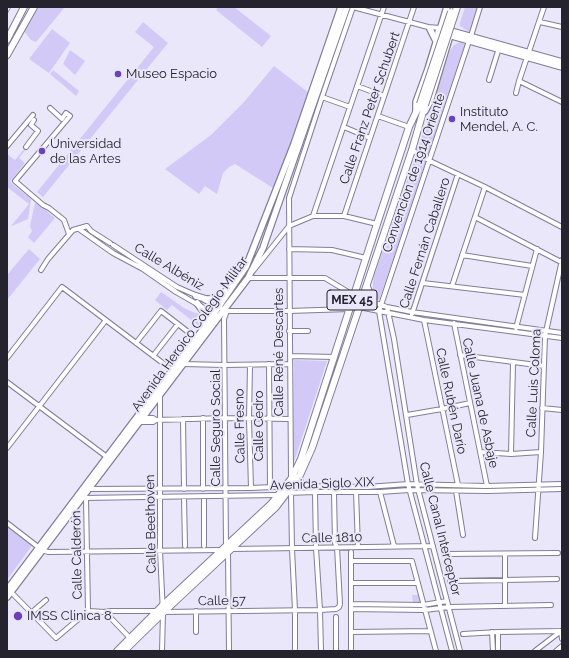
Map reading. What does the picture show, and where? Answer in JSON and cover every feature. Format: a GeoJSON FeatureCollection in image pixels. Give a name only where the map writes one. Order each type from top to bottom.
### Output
{"type":"FeatureCollection","features":[{"type":"Feature","properties":{"kind":"main road"},"geometry":{"type":"LineString","coordinates":[[7,40],[24,7]]}},
{"type":"Feature","properties":{"kind":"main road"},"geometry":{"type":"LineString","coordinates":[[7,55],[34,7]]}},
{"type":"Feature","properties":{"kind":"main road","name":"MEX 45"},"geometry":{"type":"LineString","coordinates":[[125,649],[130,638],[227,549],[276,507],[298,478],[312,448],[412,150],[423,114],[422,105],[453,7]]}},
{"type":"Feature","properties":{"kind":"main road","name":"MEX 45"},"geometry":{"type":"LineString","coordinates":[[227,549],[279,496],[291,479],[301,459],[409,127],[416,112],[422,105],[458,7]]}},
{"type":"Feature","properties":{"kind":"main road"},"geometry":{"type":"LineString","coordinates":[[298,478],[301,483],[306,486]]}},
{"type":"Feature","properties":{"kind":"main road","name":"MEX 45"},"geometry":{"type":"LineString","coordinates":[[116,651],[125,649],[161,610]]}},
{"type":"Feature","properties":{"kind":"street","name":"Avenida Heroico Colegio Militar"},"geometry":{"type":"LineString","coordinates":[[223,309],[249,260],[294,144],[341,7]]}},
{"type":"Feature","properties":{"kind":"street","name":"Avenida Heroico Colegio Militar"},"geometry":{"type":"LineString","coordinates":[[40,549],[84,498],[172,370],[196,338],[223,309],[248,278],[263,248],[347,7]]}},
{"type":"Feature","properties":{"kind":"street"},"geometry":{"type":"LineString","coordinates":[[289,226],[289,198],[353,7],[499,46],[562,66]]}},
{"type":"Feature","properties":{"kind":"street"},"geometry":{"type":"LineString","coordinates":[[313,216],[384,7]]}},
{"type":"Feature","properties":{"kind":"street","name":"Calle Franz Peter Schubert"},"geometry":{"type":"LineString","coordinates":[[344,216],[414,7]]}},
{"type":"Feature","properties":{"kind":"street"},"geometry":{"type":"LineString","coordinates":[[416,112],[416,102],[447,7]]}},
{"type":"Feature","properties":{"kind":"street"},"geometry":{"type":"LineString","coordinates":[[423,114],[430,102],[448,46],[458,7]]}},
{"type":"Feature","properties":{"kind":"street","name":"Convencion de 1914 Oriente"},"geometry":{"type":"LineString","coordinates":[[379,311],[480,7]]}},
{"type":"Feature","properties":{"kind":"street"},"geometry":{"type":"LineString","coordinates":[[516,93],[544,7]]}},
{"type":"Feature","properties":{"kind":"street"},"geometry":{"type":"LineString","coordinates":[[540,22],[562,27]]}},
{"type":"Feature","properties":{"kind":"street"},"geometry":{"type":"LineString","coordinates":[[429,28],[436,41]]}},
{"type":"Feature","properties":{"kind":"street"},"geometry":{"type":"LineString","coordinates":[[451,33],[462,39]]}},
{"type":"Feature","properties":{"kind":"street"},"geometry":{"type":"LineString","coordinates":[[448,46],[458,40],[470,39]]}},
{"type":"Feature","properties":{"kind":"street"},"geometry":{"type":"LineString","coordinates":[[490,80],[499,46]]}},
{"type":"Feature","properties":{"kind":"street"},"geometry":{"type":"LineString","coordinates":[[528,55],[562,62]]}},
{"type":"Feature","properties":{"kind":"street"},"geometry":{"type":"LineString","coordinates":[[519,81],[562,102]]}},
{"type":"Feature","properties":{"kind":"street"},"geometry":{"type":"LineString","coordinates":[[357,86],[384,96]]}},
{"type":"Feature","properties":{"kind":"street"},"geometry":{"type":"LineString","coordinates":[[322,97],[350,107]]}},
{"type":"Feature","properties":{"kind":"street"},"geometry":{"type":"LineString","coordinates":[[50,108],[62,119],[66,113],[70,116],[15,181],[43,206],[49,208],[64,220],[69,234]]}},
{"type":"Feature","properties":{"kind":"street"},"geometry":{"type":"LineString","coordinates":[[7,146],[33,115]]}},
{"type":"Feature","properties":{"kind":"street"},"geometry":{"type":"LineString","coordinates":[[378,116],[409,127]]}},
{"type":"Feature","properties":{"kind":"street"},"geometry":{"type":"LineString","coordinates":[[26,147],[38,131],[30,125],[34,120]]}},
{"type":"Feature","properties":{"kind":"street"},"geometry":{"type":"LineString","coordinates":[[344,127],[370,138]]}},
{"type":"Feature","properties":{"kind":"street"},"geometry":{"type":"LineString","coordinates":[[412,150],[430,161],[485,187],[562,227]]}},
{"type":"Feature","properties":{"kind":"street","name":"Calle Fernán Caballero"},"geometry":{"type":"LineString","coordinates":[[412,318],[412,312],[423,283],[458,174]]}},
{"type":"Feature","properties":{"kind":"street"},"geometry":{"type":"LineString","coordinates":[[452,286],[485,187]]}},
{"type":"Feature","properties":{"kind":"street"},"geometry":{"type":"LineString","coordinates":[[248,278],[289,226],[313,216],[344,216],[377,224]]}},
{"type":"Feature","properties":{"kind":"street"},"geometry":{"type":"LineString","coordinates":[[475,217],[537,250],[562,261]]}},
{"type":"Feature","properties":{"kind":"street","name":"Calle Albéniz"},"geometry":{"type":"LineString","coordinates":[[79,229],[86,226],[177,287],[223,309],[289,311],[349,309],[359,307]]}},
{"type":"Feature","properties":{"kind":"street","name":"Calle René Descartes"},"geometry":{"type":"LineString","coordinates":[[289,226],[291,479]]}},
{"type":"Feature","properties":{"kind":"street"},"geometry":{"type":"LineString","coordinates":[[41,270],[48,259],[69,234],[74,230],[79,229]]}},
{"type":"Feature","properties":{"kind":"street","name":"Calle Albéniz"},"geometry":{"type":"LineString","coordinates":[[79,229],[114,253],[143,269],[176,292],[216,315]]}},
{"type":"Feature","properties":{"kind":"street"},"geometry":{"type":"LineString","coordinates":[[90,237],[94,232]]}},
{"type":"Feature","properties":{"kind":"street"},"geometry":{"type":"LineString","coordinates":[[114,253],[117,247]]}},
{"type":"Feature","properties":{"kind":"street"},"geometry":{"type":"LineString","coordinates":[[289,249],[332,250],[366,258]]}},
{"type":"Feature","properties":{"kind":"street"},"geometry":{"type":"LineString","coordinates":[[515,332],[537,250]]}},
{"type":"Feature","properties":{"kind":"street"},"geometry":{"type":"LineString","coordinates":[[462,255],[532,266]]}},
{"type":"Feature","properties":{"kind":"street","name":"Calle Luis Coloma"},"geometry":{"type":"LineString","coordinates":[[535,538],[541,452],[545,336],[562,261]]}},
{"type":"Feature","properties":{"kind":"street"},"geometry":{"type":"LineString","coordinates":[[248,278],[324,278],[354,295],[387,307],[412,312],[562,333]]}},
{"type":"Feature","properties":{"kind":"street"},"geometry":{"type":"LineString","coordinates":[[196,296],[206,299],[214,299],[237,282]]}},
{"type":"Feature","properties":{"kind":"street"},"geometry":{"type":"LineString","coordinates":[[423,283],[525,295]]}},
{"type":"Feature","properties":{"kind":"street"},"geometry":{"type":"LineString","coordinates":[[367,284],[374,302]]}},
{"type":"Feature","properties":{"kind":"street"},"geometry":{"type":"LineString","coordinates":[[7,358],[62,287],[172,370]]}},
{"type":"Feature","properties":{"kind":"street"},"geometry":{"type":"LineString","coordinates":[[197,303],[205,316],[204,328]]}},
{"type":"Feature","properties":{"kind":"street"},"geometry":{"type":"LineString","coordinates":[[359,307],[424,320],[562,338]]}},
{"type":"Feature","properties":{"kind":"street","name":"Calle Canal Interceptor"},"geometry":{"type":"LineString","coordinates":[[387,307],[394,339],[416,485],[460,651]]}},
{"type":"Feature","properties":{"kind":"street","name":"Calle Seguro Social"},"geometry":{"type":"LineString","coordinates":[[223,309],[229,651]]}},
{"type":"Feature","properties":{"kind":"street"},"geometry":{"type":"LineString","coordinates":[[136,343],[161,311],[196,338]]}},
{"type":"Feature","properties":{"kind":"street","name":"Calle Canal Interceptor"},"geometry":{"type":"LineString","coordinates":[[379,311],[409,490],[452,651]]}},
{"type":"Feature","properties":{"kind":"street","name":"Avenida Heroico Colegio Militar"},"geometry":{"type":"LineString","coordinates":[[7,598],[9,591],[107,457],[160,396],[184,364],[216,315]]}},
{"type":"Feature","properties":{"kind":"street","name":"Calle Juana de Asbaje"},"geometry":{"type":"LineString","coordinates":[[454,318],[453,324],[488,491]]}},
{"type":"Feature","properties":{"kind":"street"},"geometry":{"type":"LineString","coordinates":[[7,448],[106,320]]}},
{"type":"Feature","properties":{"kind":"street","name":"Calle Rubén Darío"},"geometry":{"type":"LineString","coordinates":[[424,320],[458,485]]}},
{"type":"Feature","properties":{"kind":"street"},"geometry":{"type":"LineString","coordinates":[[153,356],[178,324]]}},
{"type":"Feature","properties":{"kind":"street"},"geometry":{"type":"LineString","coordinates":[[382,328],[392,328]]}},
{"type":"Feature","properties":{"kind":"street"},"geometry":{"type":"LineString","coordinates":[[289,331],[308,331]]}},
{"type":"Feature","properties":{"kind":"street"},"geometry":{"type":"LineString","coordinates":[[384,340],[394,339]]}},
{"type":"Feature","properties":{"kind":"street"},"geometry":{"type":"LineString","coordinates":[[460,355],[544,366]]}},
{"type":"Feature","properties":{"kind":"street"},"geometry":{"type":"LineString","coordinates":[[290,356],[335,357]]}},
{"type":"Feature","properties":{"kind":"street"},"geometry":{"type":"LineString","coordinates":[[511,454],[513,362]]}},
{"type":"Feature","properties":{"kind":"street"},"geometry":{"type":"LineString","coordinates":[[184,364],[289,364]]}},
{"type":"Feature","properties":{"kind":"street","name":"Calle Fresno"},"geometry":{"type":"LineString","coordinates":[[250,364],[249,419],[251,488]]}},
{"type":"Feature","properties":{"kind":"street","name":"Calle Cedro"},"geometry":{"type":"LineString","coordinates":[[269,364],[268,419],[270,488]]}},
{"type":"Feature","properties":{"kind":"street"},"geometry":{"type":"LineString","coordinates":[[7,382],[107,457]]}},
{"type":"Feature","properties":{"kind":"street","name":"Calle Beethoven"},"geometry":{"type":"LineString","coordinates":[[160,396],[158,420],[161,497],[160,551],[162,651]]}},
{"type":"Feature","properties":{"kind":"street"},"geometry":{"type":"LineString","coordinates":[[406,415],[470,403]]}},
{"type":"Feature","properties":{"kind":"street"},"geometry":{"type":"LineString","coordinates":[[542,408],[562,410]]}},
{"type":"Feature","properties":{"kind":"street"},"geometry":{"type":"LineString","coordinates":[[138,420],[153,422],[158,420],[203,418],[290,419]]}},
{"type":"Feature","properties":{"kind":"street"},"geometry":{"type":"LineString","coordinates":[[203,418],[203,489]]}},
{"type":"Feature","properties":{"kind":"street"},"geometry":{"type":"LineString","coordinates":[[183,419],[184,489]]}},
{"type":"Feature","properties":{"kind":"street"},"geometry":{"type":"LineString","coordinates":[[481,452],[511,454],[541,452]]}},
{"type":"Feature","properties":{"kind":"street","name":"Avenida Siglo XIX"},"geometry":{"type":"LineString","coordinates":[[84,498],[279,496],[290,490],[306,486],[367,487],[408,484],[538,487],[562,489]]}},
{"type":"Feature","properties":{"kind":"street","name":"Avenida Siglo XIX"},"geometry":{"type":"LineString","coordinates":[[89,490],[270,488],[285,486],[290,490],[315,492],[380,492],[409,490],[488,491],[562,484]]}},
{"type":"Feature","properties":{"kind":"street"},"geometry":{"type":"LineString","coordinates":[[290,490],[295,610],[295,651]]}},
{"type":"Feature","properties":{"kind":"street"},"geometry":{"type":"LineString","coordinates":[[456,491],[463,536]]}},
{"type":"Feature","properties":{"kind":"street"},"geometry":{"type":"LineString","coordinates":[[315,492],[321,651]]}},
{"type":"Feature","properties":{"kind":"street"},"geometry":{"type":"LineString","coordinates":[[334,492],[335,543],[337,547]]}},
{"type":"Feature","properties":{"kind":"street"},"geometry":{"type":"LineString","coordinates":[[356,492],[358,547]]}},
{"type":"Feature","properties":{"kind":"street"},"geometry":{"type":"LineString","coordinates":[[380,492],[394,546]]}},
{"type":"Feature","properties":{"kind":"street"},"geometry":{"type":"LineString","coordinates":[[184,497],[185,546]]}},
{"type":"Feature","properties":{"kind":"street"},"geometry":{"type":"LineString","coordinates":[[204,497],[204,546]]}},
{"type":"Feature","properties":{"kind":"street","name":"Calle Calderón"},"geometry":{"type":"LineString","coordinates":[[84,498],[88,611]]}},
{"type":"Feature","properties":{"kind":"street"},"geometry":{"type":"LineString","coordinates":[[7,523],[40,549]]}},
{"type":"Feature","properties":{"kind":"street","name":"Calle 1810"},"geometry":{"type":"LineString","coordinates":[[40,549],[48,552],[86,552],[433,546]]}},
{"type":"Feature","properties":{"kind":"street","name":"Calle 57"},"geometry":{"type":"LineString","coordinates":[[88,611],[336,609],[340,604],[337,547]]}},
{"type":"Feature","properties":{"kind":"street"},"geometry":{"type":"LineString","coordinates":[[351,552],[351,651]]}},
{"type":"Feature","properties":{"kind":"street"},"geometry":{"type":"LineString","coordinates":[[444,554],[558,554]]}},
{"type":"Feature","properties":{"kind":"street"},"geometry":{"type":"LineString","coordinates":[[505,554],[505,605]]}},
{"type":"Feature","properties":{"kind":"street"},"geometry":{"type":"LineString","coordinates":[[352,560],[412,561],[436,651]]}},
{"type":"Feature","properties":{"kind":"street"},"geometry":{"type":"LineString","coordinates":[[450,581],[557,579]]}},
{"type":"Feature","properties":{"kind":"street"},"geometry":{"type":"LineString","coordinates":[[351,583],[418,583]]}},
{"type":"Feature","properties":{"kind":"street"},"geometry":{"type":"LineString","coordinates":[[9,591],[56,638],[88,611]]}},
{"type":"Feature","properties":{"kind":"street"},"geometry":{"type":"LineString","coordinates":[[31,613],[46,600]]}},
{"type":"Feature","properties":{"kind":"street"},"geometry":{"type":"LineString","coordinates":[[352,607],[424,605],[447,601]]}},
{"type":"Feature","properties":{"kind":"street"},"geometry":{"type":"LineString","coordinates":[[352,607],[425,610],[449,607],[552,605]]}},
{"type":"Feature","properties":{"kind":"street"},"geometry":{"type":"LineString","coordinates":[[196,611],[196,632]]}},
{"type":"Feature","properties":{"kind":"street"},"geometry":{"type":"LineString","coordinates":[[105,612],[130,638]]}},
{"type":"Feature","properties":{"kind":"street"},"geometry":{"type":"LineString","coordinates":[[336,617],[336,651]]}},
{"type":"Feature","properties":{"kind":"street"},"geometry":{"type":"LineString","coordinates":[[351,632],[430,631]]}},
{"type":"Feature","properties":{"kind":"street"},"geometry":{"type":"LineString","coordinates":[[464,634],[561,631]]}},
{"type":"Feature","properties":{"kind":"street"},"geometry":{"type":"LineString","coordinates":[[561,631],[562,639]]}},
{"type":"Feature","properties":{"kind":"street"},"geometry":{"type":"LineString","coordinates":[[535,651],[561,631]]}},
{"type":"Feature","properties":{"kind":"street"},"geometry":{"type":"LineString","coordinates":[[492,632],[493,651]]}},
{"type":"Feature","properties":{"kind":"street"},"geometry":{"type":"LineString","coordinates":[[498,632],[498,651]]}},
{"type":"Feature","properties":{"kind":"street"},"geometry":{"type":"LineString","coordinates":[[556,651],[562,646]]}},
{"type":"Feature","properties":{"kind":"shaded area"},"geometry":{"type":"Polygon","coordinates":[[[38,7],[65,7],[36,42],[31,40],[24,31],[38,7]]]}},
{"type":"Feature","properties":{"kind":"shaded area"},"geometry":{"type":"Polygon","coordinates":[[[218,7],[234,7],[271,36],[262,47],[216,10],[218,7]]]}},
{"type":"Feature","properties":{"kind":"shaded area"},"geometry":{"type":"Polygon","coordinates":[[[465,7],[477,7],[469,32],[460,26],[465,7]]]}},
{"type":"Feature","properties":{"kind":"shaded area"},"geometry":{"type":"Polygon","coordinates":[[[143,22],[168,43],[43,197],[37,192],[154,47],[135,32],[143,22]]]}},
{"type":"Feature","properties":{"kind":"shaded area"},"geometry":{"type":"Polygon","coordinates":[[[52,29],[70,43],[49,73],[29,59],[52,29]]]}},
{"type":"Feature","properties":{"kind":"shaded area"},"geometry":{"type":"Polygon","coordinates":[[[460,42],[466,44],[429,156],[418,149],[450,51],[454,45],[460,42]]]}},
{"type":"Feature","properties":{"kind":"shaded area"},"geometry":{"type":"Polygon","coordinates":[[[70,50],[85,61],[75,75],[63,64],[70,50]]]}},
{"type":"Feature","properties":{"kind":"shaded area"},"geometry":{"type":"Polygon","coordinates":[[[274,66],[309,93],[289,153],[273,188],[235,164],[223,173],[217,194],[205,186],[199,194],[165,169],[211,135],[244,102],[274,66]]]}},
{"type":"Feature","properties":{"kind":"shaded area"},"geometry":{"type":"Polygon","coordinates":[[[53,70],[79,91],[76,96],[50,74],[53,70]]]}},
{"type":"Feature","properties":{"kind":"shaded area"},"geometry":{"type":"Polygon","coordinates":[[[26,147],[27,148],[19,158],[25,163],[10,182],[31,199],[28,219],[11,226],[29,204],[7,187],[7,154],[15,160],[26,147]]]}},
{"type":"Feature","properties":{"kind":"shaded area"},"geometry":{"type":"Polygon","coordinates":[[[416,155],[427,162],[379,300],[375,298],[372,292],[374,276],[416,155]]]}},
{"type":"Feature","properties":{"kind":"shaded area"},"geometry":{"type":"Polygon","coordinates":[[[35,203],[55,218],[34,243],[28,237],[32,231],[30,226],[35,203]]]}},
{"type":"Feature","properties":{"kind":"shaded area"},"geometry":{"type":"Polygon","coordinates":[[[29,249],[40,259],[7,300],[7,275],[29,249]]]}},
{"type":"Feature","properties":{"kind":"shaded area"},"geometry":{"type":"Polygon","coordinates":[[[161,292],[184,308],[198,313],[202,324],[199,326],[172,305],[167,310],[155,300],[161,292]]]}},
{"type":"Feature","properties":{"kind":"shaded area"},"geometry":{"type":"Polygon","coordinates":[[[294,360],[327,361],[293,465],[294,360]]]}},
{"type":"Feature","properties":{"kind":"shaded area"},"geometry":{"type":"Polygon","coordinates":[[[7,525],[33,544],[7,580],[7,525]]]}},
{"type":"Feature","properties":{"kind":"shaded area"},"geometry":{"type":"Polygon","coordinates":[[[412,595],[421,595],[423,604],[413,603],[412,595]]]}},
{"type":"Feature","properties":{"kind":"railway"},"geometry":{"type":"LineString","coordinates":[[7,14],[11,7]]}},
{"type":"Feature","properties":{"kind":"place","name":"Museo Espacio"},"geometry":{"type":"Point","coordinates":[118,74]}},
{"type":"Feature","properties":{"kind":"place","name":"Instituto Mendel, A. C."},"geometry":{"type":"Point","coordinates":[452,119]}},
{"type":"Feature","properties":{"kind":"place","name":"Universidad de las Artes"},"geometry":{"type":"Point","coordinates":[42,151]}},
{"type":"Feature","properties":{"kind":"place","name":"IMSS Clinica 8"},"geometry":{"type":"Point","coordinates":[18,616]}}]}
